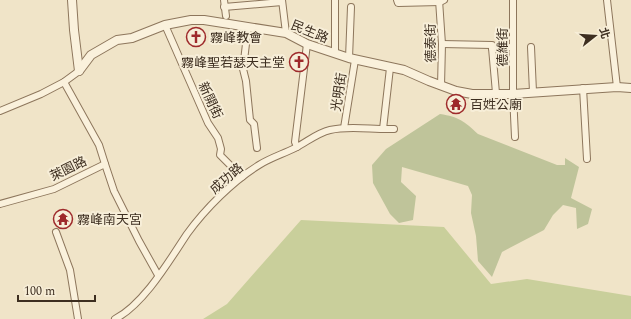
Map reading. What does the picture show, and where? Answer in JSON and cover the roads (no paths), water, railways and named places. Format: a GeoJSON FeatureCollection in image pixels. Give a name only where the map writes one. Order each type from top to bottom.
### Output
{"type":"FeatureCollection","features":[{"type":"Feature","properties":{"kind":"street"},"geometry":{"type":"LineString","coordinates":[[72,0],[79,72]]}},
{"type":"Feature","properties":{"kind":"street"},"geometry":{"type":"LineString","coordinates":[[224,0],[226,16]]}},
{"type":"Feature","properties":{"kind":"street","name":"光明街"},"geometry":{"type":"LineString","coordinates":[[335,0],[335,54]]}},
{"type":"Feature","properties":{"kind":"street"},"geometry":{"type":"LineString","coordinates":[[397,0],[398,4],[441,1]]}},
{"type":"Feature","properties":{"kind":"street","name":"德維街"},"geometry":{"type":"LineString","coordinates":[[513,0],[513,94],[516,137]]}},
{"type":"Feature","properties":{"kind":"street"},"geometry":{"type":"LineString","coordinates":[[607,0],[617,87]]}},
{"type":"Feature","properties":{"kind":"street"},"geometry":{"type":"LineString","coordinates":[[224,7],[282,1],[286,33]]}},
{"type":"Feature","properties":{"kind":"street","name":"德泰街"},"geometry":{"type":"LineString","coordinates":[[441,1],[441,86]]}},
{"type":"Feature","properties":{"kind":"street","name":"光明街"},"geometry":{"type":"LineString","coordinates":[[344,128],[352,59],[351,7]]}},
{"type":"Feature","properties":{"kind":"street","name":"民生路"},"geometry":{"type":"LineString","coordinates":[[0,111],[41,94],[64,82],[79,72],[91,55],[117,40],[132,38],[165,25],[191,20],[204,20],[286,33],[307,44],[335,54],[390,68],[404,70],[441,86],[472,94],[513,94],[583,88],[631,88]]}},
{"type":"Feature","properties":{"kind":"street","name":"新開街"},"geometry":{"type":"LineString","coordinates":[[165,25],[208,123],[218,138],[221,149],[220,155],[242,177]]}},
{"type":"Feature","properties":{"kind":"street"},"geometry":{"type":"LineString","coordinates":[[248,27],[243,69],[246,82],[250,120],[254,124],[257,148]]}},
{"type":"Feature","properties":{"kind":"street"},"geometry":{"type":"LineString","coordinates":[[296,147],[295,142],[307,44]]}},
{"type":"Feature","properties":{"kind":"street"},"geometry":{"type":"LineString","coordinates":[[442,44],[492,44],[496,94]]}},
{"type":"Feature","properties":{"kind":"street"},"geometry":{"type":"LineString","coordinates":[[492,48],[513,47]]}},
{"type":"Feature","properties":{"kind":"street"},"geometry":{"type":"LineString","coordinates":[[531,48],[533,92]]}},
{"type":"Feature","properties":{"kind":"street"},"geometry":{"type":"LineString","coordinates":[[383,129],[390,68]]}},
{"type":"Feature","properties":{"kind":"street","name":"萊園路"},"geometry":{"type":"LineString","coordinates":[[0,204],[54,189],[105,164],[99,145],[64,82]]}},
{"type":"Feature","properties":{"kind":"street"},"geometry":{"type":"LineString","coordinates":[[583,88],[587,159]]}},
{"type":"Feature","properties":{"kind":"street","name":"成功路"},"geometry":{"type":"LineString","coordinates":[[115,319],[134,306],[170,261],[196,222],[216,200],[242,177],[260,165],[309,139],[330,130],[344,128],[394,129]]}},
{"type":"Feature","properties":{"kind":"street"},"geometry":{"type":"LineString","coordinates":[[105,164],[114,191],[158,275]]}},
{"type":"Feature","properties":{"kind":"street"},"geometry":{"type":"LineString","coordinates":[[56,232],[70,270],[78,319]]}},
{"type":"Feature","properties":{"kind":"place","name":"霧峰教會"},"geometry":{"type":"Point","coordinates":[196,37]}},
{"type":"Feature","properties":{"kind":"place","name":"霧峰聖若瑟天主堂"},"geometry":{"type":"Point","coordinates":[299,62]}},
{"type":"Feature","properties":{"kind":"place","name":"百姓公廟"},"geometry":{"type":"Point","coordinates":[456,104]}},
{"type":"Feature","properties":{"kind":"place","name":"霧峰南天宮"},"geometry":{"type":"Point","coordinates":[63,219]}}]}
